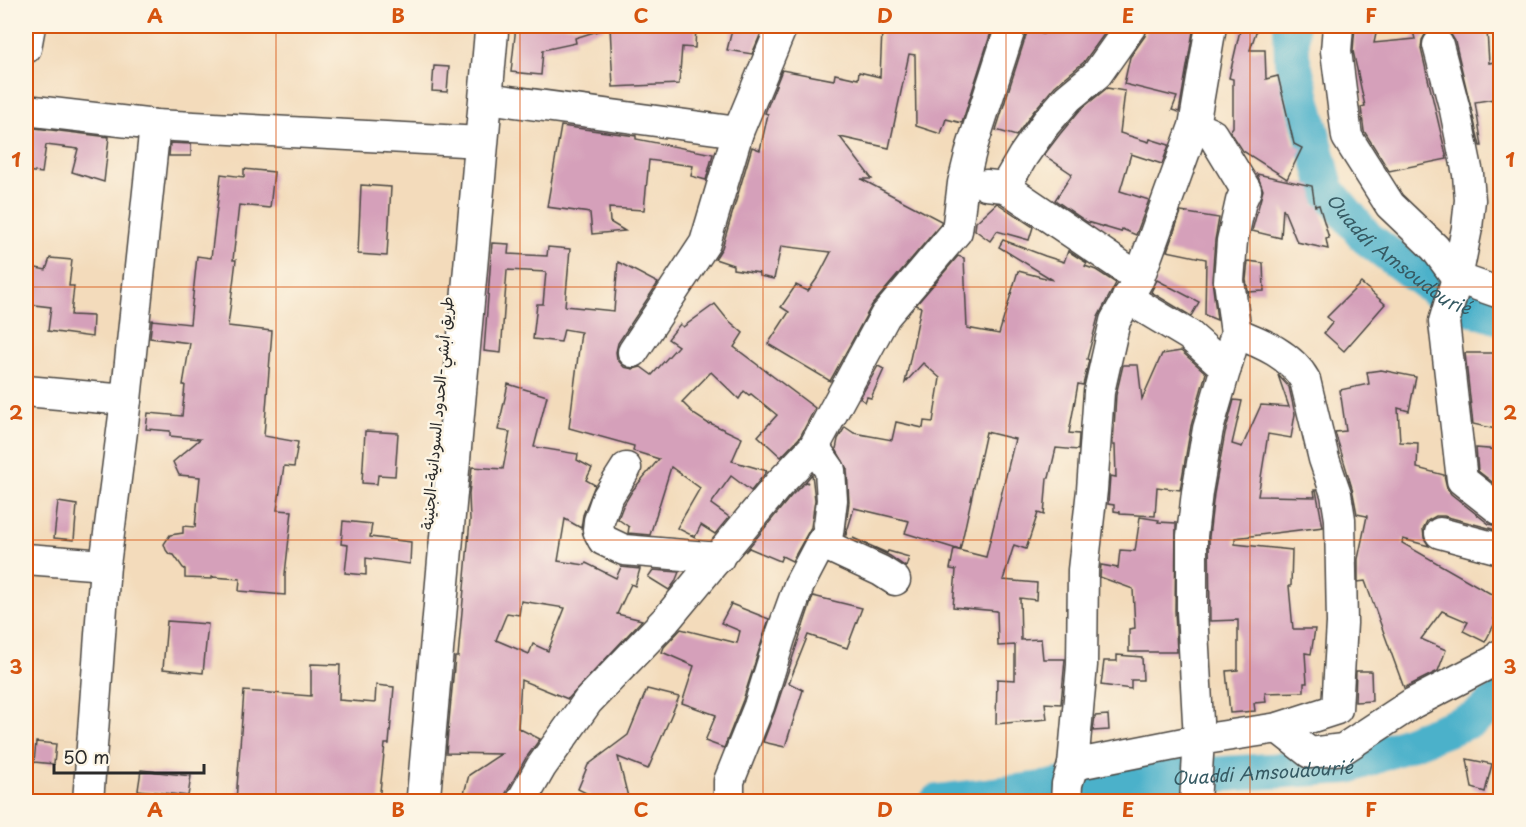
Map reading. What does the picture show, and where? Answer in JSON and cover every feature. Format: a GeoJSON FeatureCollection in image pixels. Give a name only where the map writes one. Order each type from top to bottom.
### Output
{"type":"FeatureCollection","features":[{"type":"Feature","properties":{"kind":"highway","name":"طريق أبشي-الحدود السودانية-الجنينة"},"geometry":{"type":"LineString","coordinates":[[403,801],[427,641],[472,141],[472,26]]}},
{"type":"Feature","properties":{"kind":"highway"},"geometry":{"type":"LineString","coordinates":[[472,141],[486,98],[492,26]]}},
{"type":"Feature","properties":{"kind":"highway"},"geometry":{"type":"LineString","coordinates":[[423,801],[427,641]]}},
{"type":"Feature","properties":{"kind":"street"},"geometry":{"type":"LineString","coordinates":[[26,48],[30,26]]}},
{"type":"Feature","properties":{"kind":"street"},"geometry":{"type":"LineString","coordinates":[[633,352],[705,243],[738,132],[782,26]]}},
{"type":"Feature","properties":{"kind":"street"},"geometry":{"type":"LineString","coordinates":[[521,801],[541,766],[588,701],[666,620],[778,485],[814,447],[885,316],[957,231],[963,183],[972,147],[1011,26]]}},
{"type":"Feature","properties":{"kind":"street"},"geometry":{"type":"LineString","coordinates":[[1005,187],[1046,123],[1068,98],[1097,74],[1131,26]]}},
{"type":"Feature","properties":{"kind":"street"},"geometry":{"type":"LineString","coordinates":[[1066,801],[1067,784],[1073,765],[1082,665],[1083,570],[1092,490],[1098,392],[1114,321],[1133,288],[1194,126],[1211,26]]}},
{"type":"Feature","properties":{"kind":"street"},"geometry":{"type":"LineString","coordinates":[[1338,26],[1336,51],[1347,137],[1390,205],[1435,248],[1457,278],[1500,292]]}},
{"type":"Feature","properties":{"kind":"street"},"geometry":{"type":"LineString","coordinates":[[1438,45],[1455,110],[1468,174],[1470,200],[1457,278],[1444,322],[1462,480],[1500,510]]}},
{"type":"Feature","properties":{"kind":"street"},"geometry":{"type":"LineString","coordinates":[[486,98],[738,132]]}},
{"type":"Feature","properties":{"kind":"street"},"geometry":{"type":"LineString","coordinates":[[26,110],[155,125],[472,141]]}},
{"type":"Feature","properties":{"kind":"street"},"geometry":{"type":"LineString","coordinates":[[88,801],[105,565],[126,400],[155,125]]}},
{"type":"Feature","properties":{"kind":"street"},"geometry":{"type":"LineString","coordinates":[[1194,126],[1212,134],[1246,190],[1241,201],[1232,241],[1229,281],[1236,333],[1208,429],[1192,536],[1192,611],[1199,740],[1195,801]]}},
{"type":"Feature","properties":{"kind":"street"},"geometry":{"type":"LineString","coordinates":[[963,183],[1005,187],[1133,288],[1226,368]]}},
{"type":"Feature","properties":{"kind":"street"},"geometry":{"type":"LineString","coordinates":[[1073,765],[1199,740],[1278,728],[1337,709],[1342,623],[1340,519],[1336,494],[1324,459],[1305,380],[1300,371],[1267,345],[1236,333]]}},
{"type":"Feature","properties":{"kind":"street"},"geometry":{"type":"LineString","coordinates":[[26,391],[126,400]]}},
{"type":"Feature","properties":{"kind":"street"},"geometry":{"type":"LineString","coordinates":[[729,801],[729,781],[759,706],[799,585],[820,543],[828,533],[832,500],[830,470],[814,447]]}},
{"type":"Feature","properties":{"kind":"street"},"geometry":{"type":"LineString","coordinates":[[626,468],[607,498],[599,521],[598,530],[603,540],[624,550],[719,558]]}},
{"type":"Feature","properties":{"kind":"street"},"geometry":{"type":"LineString","coordinates":[[1440,532],[1500,549]]}},
{"type":"Feature","properties":{"kind":"street"},"geometry":{"type":"LineString","coordinates":[[820,543],[881,571],[894,580]]}},
{"type":"Feature","properties":{"kind":"street"},"geometry":{"type":"LineString","coordinates":[[26,559],[105,565]]}},
{"type":"Feature","properties":{"kind":"street"},"geometry":{"type":"LineString","coordinates":[[1278,728],[1310,753],[1343,748],[1413,703],[1496,660],[1500,655]]}},
{"type":"Feature","properties":{"kind":"building"},"geometry":{"type":"Polygon","coordinates":[[[516,26],[604,26],[604,29],[575,38],[576,43],[543,50],[541,75],[511,72],[516,26]]]}},
{"type":"Feature","properties":{"kind":"building"},"geometry":{"type":"Polygon","coordinates":[[[610,26],[696,26],[695,48],[682,47],[679,84],[613,87],[610,26]]]}},
{"type":"Feature","properties":{"kind":"building"},"geometry":{"type":"Polygon","coordinates":[[[733,26],[764,26],[752,54],[727,50],[733,26]]]}},
{"type":"Feature","properties":{"kind":"building"},"geometry":{"type":"Polygon","coordinates":[[[922,26],[993,26],[962,123],[946,119],[941,134],[916,126],[915,55],[909,54],[889,148],[840,137],[872,179],[861,179],[941,221],[941,224],[872,305],[830,381],[768,344],[789,312],[781,307],[796,285],[808,291],[831,252],[781,246],[774,279],[759,276],[759,273],[733,269],[733,265],[715,259],[722,248],[752,147],[760,150],[768,114],[765,113],[782,70],[834,80],[835,74],[858,79],[859,72],[880,77],[882,30],[933,31],[922,26]]]}},
{"type":"Feature","properties":{"kind":"building"},"geometry":{"type":"Polygon","coordinates":[[[1045,26],[1110,26],[1084,62],[1055,86],[1016,136],[996,130],[1028,29],[1043,34],[1045,26]]]}},
{"type":"Feature","properties":{"kind":"building"},"geometry":{"type":"Polygon","coordinates":[[[1148,26],[1194,26],[1179,112],[1172,110],[1177,97],[1124,84],[1130,57],[1145,36],[1148,26]]]}},
{"type":"Feature","properties":{"kind":"building"},"geometry":{"type":"Polygon","coordinates":[[[1241,26],[1258,26],[1250,50],[1265,50],[1266,79],[1278,76],[1294,144],[1302,148],[1287,179],[1243,151],[1230,131],[1233,127],[1233,79],[1229,78],[1241,26]]]}},
{"type":"Feature","properties":{"kind":"building"},"geometry":{"type":"Polygon","coordinates":[[[1355,26],[1377,29],[1374,43],[1415,39],[1413,31],[1433,29],[1426,33],[1421,49],[1447,159],[1389,171],[1364,131],[1361,107],[1365,106],[1353,51],[1355,26]]]}},
{"type":"Feature","properties":{"kind":"building"},"geometry":{"type":"Polygon","coordinates":[[[1460,26],[1461,33],[1487,31],[1489,63],[1500,61],[1500,98],[1475,102],[1482,146],[1480,146],[1455,41],[1450,33],[1436,28],[1460,26]]]}},
{"type":"Feature","properties":{"kind":"building"},"geometry":{"type":"Polygon","coordinates":[[[434,66],[449,67],[447,92],[432,91],[434,66]]]}},
{"type":"Feature","properties":{"kind":"building"},"geometry":{"type":"Polygon","coordinates":[[[1107,88],[1125,91],[1120,133],[1149,142],[1150,139],[1169,145],[1162,164],[1131,154],[1120,191],[1149,200],[1136,235],[1122,229],[1121,232],[1087,222],[1055,200],[1072,174],[1044,155],[1080,110],[1107,88]]]}},
{"type":"Feature","properties":{"kind":"building"},"geometry":{"type":"Polygon","coordinates":[[[561,126],[636,136],[636,139],[713,154],[706,180],[691,176],[693,166],[649,160],[644,210],[609,208],[610,222],[625,231],[592,234],[590,213],[547,207],[561,126]]]}},
{"type":"Feature","properties":{"kind":"building"},"geometry":{"type":"Polygon","coordinates":[[[26,127],[109,137],[104,182],[72,172],[78,149],[46,145],[42,173],[26,171],[26,127]]]}},
{"type":"Feature","properties":{"kind":"building"},"geometry":{"type":"Polygon","coordinates":[[[170,143],[191,144],[191,156],[169,156],[170,143]]]}},
{"type":"Feature","properties":{"kind":"building"},"geometry":{"type":"Polygon","coordinates":[[[244,169],[274,172],[270,208],[239,205],[233,260],[236,260],[228,326],[272,331],[264,436],[298,442],[294,467],[284,466],[277,510],[292,511],[285,595],[239,591],[240,579],[185,578],[185,569],[174,555],[169,554],[164,544],[170,535],[183,533],[183,526],[195,527],[200,477],[179,475],[173,462],[200,439],[170,436],[170,431],[146,429],[148,413],[182,416],[185,385],[183,385],[190,343],[150,338],[152,320],[190,324],[197,256],[211,258],[221,174],[244,177],[244,169]]]}},
{"type":"Feature","properties":{"kind":"building"},"geometry":{"type":"Polygon","coordinates":[[[1257,174],[1312,186],[1315,206],[1319,205],[1329,238],[1326,239],[1328,249],[1297,242],[1283,208],[1281,238],[1252,231],[1263,190],[1257,174]]]}},
{"type":"Feature","properties":{"kind":"building"},"geometry":{"type":"Polygon","coordinates":[[[361,185],[391,187],[387,256],[358,254],[361,185]]]}},
{"type":"Feature","properties":{"kind":"building"},"geometry":{"type":"Polygon","coordinates":[[[997,203],[1033,227],[1029,240],[997,231],[990,241],[975,230],[976,222],[997,203]]]}},
{"type":"Feature","properties":{"kind":"building"},"geometry":{"type":"Polygon","coordinates":[[[1181,212],[1219,218],[1212,280],[1217,320],[1205,315],[1206,259],[1167,251],[1181,212]]]}},
{"type":"Feature","properties":{"kind":"building"},"geometry":{"type":"Polygon","coordinates":[[[1003,240],[1064,262],[1068,251],[1087,263],[1085,266],[1116,283],[1098,317],[1083,385],[1078,384],[1069,433],[1079,434],[1078,450],[1056,448],[1049,478],[1047,478],[1044,515],[1038,513],[1026,549],[1014,545],[1003,580],[1037,583],[1036,600],[1020,598],[1021,640],[1041,639],[1043,659],[1065,659],[1061,704],[1045,703],[1047,719],[996,724],[997,679],[1015,680],[1015,645],[998,646],[997,611],[953,607],[956,570],[950,569],[954,549],[986,557],[1015,439],[986,432],[960,550],[905,533],[909,521],[854,508],[845,535],[849,502],[847,469],[836,449],[838,439],[845,427],[854,433],[892,440],[896,422],[923,428],[924,421],[933,422],[940,378],[923,363],[905,383],[921,307],[916,305],[958,256],[964,258],[967,328],[999,334],[1018,271],[1053,280],[999,247],[1003,240]]]}},
{"type":"Feature","properties":{"kind":"building"},"geometry":{"type":"Polygon","coordinates":[[[492,243],[509,244],[508,254],[547,256],[548,247],[570,249],[565,306],[614,311],[618,262],[658,283],[618,343],[617,359],[624,367],[633,369],[641,367],[652,375],[678,346],[668,339],[680,324],[683,327],[715,304],[743,333],[734,347],[815,408],[800,437],[781,457],[758,436],[777,415],[751,394],[744,391],[739,399],[711,372],[682,402],[695,415],[709,424],[742,438],[732,461],[767,471],[751,491],[731,476],[711,504],[729,517],[715,534],[701,525],[695,537],[677,528],[700,488],[671,467],[650,535],[628,533],[629,527],[618,519],[632,491],[659,459],[633,451],[634,446],[569,428],[581,332],[564,329],[561,342],[533,339],[537,304],[543,304],[546,272],[507,270],[501,353],[484,351],[492,243]]]}},
{"type":"Feature","properties":{"kind":"building"},"geometry":{"type":"Polygon","coordinates":[[[50,258],[72,260],[69,286],[74,286],[71,315],[93,316],[92,337],[48,331],[51,307],[26,304],[26,266],[46,270],[50,258]]]}},
{"type":"Feature","properties":{"kind":"building"},"geometry":{"type":"Polygon","coordinates":[[[1248,261],[1263,263],[1264,291],[1248,292],[1246,280],[1248,261]]]}},
{"type":"Feature","properties":{"kind":"building"},"geometry":{"type":"Polygon","coordinates":[[[1157,280],[1199,302],[1191,316],[1151,292],[1157,280]]]}},
{"type":"Feature","properties":{"kind":"building"},"geometry":{"type":"Polygon","coordinates":[[[1361,283],[1385,304],[1344,351],[1324,333],[1333,322],[1327,317],[1361,283]]]}},
{"type":"Feature","properties":{"kind":"building"},"geometry":{"type":"Polygon","coordinates":[[[1181,351],[1206,373],[1191,426],[1180,490],[1157,487],[1155,516],[1120,514],[1114,511],[1114,505],[1108,504],[1110,476],[1116,477],[1115,445],[1113,445],[1116,395],[1123,365],[1138,365],[1142,399],[1162,354],[1181,351]]]}},
{"type":"Feature","properties":{"kind":"building"},"geometry":{"type":"Polygon","coordinates":[[[1465,353],[1496,353],[1500,430],[1473,424],[1465,353]]]}},
{"type":"Feature","properties":{"kind":"building"},"geometry":{"type":"Polygon","coordinates":[[[878,366],[884,369],[871,398],[867,397],[865,402],[860,398],[878,366]]]}},
{"type":"Feature","properties":{"kind":"building"},"geometry":{"type":"Polygon","coordinates":[[[1381,370],[1416,377],[1409,411],[1398,408],[1400,442],[1418,443],[1417,468],[1444,475],[1451,494],[1489,524],[1500,527],[1500,531],[1444,516],[1436,516],[1427,521],[1423,529],[1424,538],[1429,546],[1403,539],[1402,543],[1500,599],[1500,608],[1494,619],[1496,621],[1485,642],[1463,631],[1468,622],[1442,611],[1421,639],[1446,650],[1438,671],[1404,688],[1365,581],[1358,582],[1358,559],[1367,516],[1357,514],[1352,488],[1335,432],[1346,431],[1340,390],[1369,384],[1367,372],[1381,370]]]}},
{"type":"Feature","properties":{"kind":"building"},"geometry":{"type":"Polygon","coordinates":[[[1278,375],[1289,387],[1295,414],[1291,438],[1268,434],[1258,496],[1315,497],[1314,490],[1316,490],[1323,527],[1235,538],[1235,544],[1292,550],[1291,586],[1289,586],[1293,629],[1315,629],[1311,654],[1305,653],[1307,683],[1304,683],[1304,692],[1265,693],[1266,702],[1254,703],[1255,711],[1230,713],[1226,671],[1238,670],[1238,620],[1210,621],[1209,537],[1214,494],[1225,433],[1234,400],[1242,401],[1232,444],[1242,447],[1261,405],[1289,407],[1278,375]]]}},
{"type":"Feature","properties":{"kind":"building"},"geometry":{"type":"Polygon","coordinates":[[[508,384],[547,396],[534,447],[578,454],[577,460],[592,468],[586,480],[595,485],[583,515],[581,528],[565,519],[558,561],[585,565],[586,563],[616,578],[621,567],[640,569],[635,586],[631,584],[617,614],[642,620],[568,699],[521,680],[518,728],[540,739],[526,758],[506,793],[504,801],[462,801],[469,775],[501,754],[446,753],[455,657],[458,657],[470,520],[469,494],[472,467],[503,469],[510,432],[498,430],[508,384]],[[521,601],[519,615],[507,613],[496,640],[529,654],[533,644],[548,651],[565,608],[521,601]]]}},
{"type":"Feature","properties":{"kind":"building"},"geometry":{"type":"Polygon","coordinates":[[[365,431],[398,433],[395,476],[378,475],[377,484],[362,483],[365,431]]]}},
{"type":"Feature","properties":{"kind":"building"},"geometry":{"type":"Polygon","coordinates":[[[1476,448],[1500,450],[1500,488],[1478,471],[1476,448]]]}},
{"type":"Feature","properties":{"kind":"building"},"geometry":{"type":"Polygon","coordinates":[[[812,474],[815,500],[811,527],[792,561],[782,556],[780,561],[749,548],[745,552],[791,496],[805,482],[808,483],[806,481],[812,474]]]}},
{"type":"Feature","properties":{"kind":"building"},"geometry":{"type":"Polygon","coordinates":[[[58,502],[77,505],[74,540],[54,538],[58,502]]]}},
{"type":"Feature","properties":{"kind":"building"},"geometry":{"type":"Polygon","coordinates":[[[1140,517],[1159,520],[1158,522],[1176,523],[1177,652],[1129,652],[1129,629],[1135,628],[1133,589],[1100,577],[1101,565],[1118,568],[1120,550],[1135,551],[1140,517]]]}},
{"type":"Feature","properties":{"kind":"building"},"geometry":{"type":"Polygon","coordinates":[[[343,521],[372,524],[370,537],[411,542],[410,564],[366,558],[366,575],[345,573],[348,545],[341,544],[343,521]]]}},
{"type":"Feature","properties":{"kind":"building"},"geometry":{"type":"Polygon","coordinates":[[[853,538],[887,553],[888,551],[909,557],[906,567],[890,556],[853,538]]]}},
{"type":"Feature","properties":{"kind":"building"},"geometry":{"type":"Polygon","coordinates":[[[653,570],[679,572],[669,590],[648,577],[653,570]]]}},
{"type":"Feature","properties":{"kind":"building"},"geometry":{"type":"Polygon","coordinates":[[[813,596],[862,608],[847,648],[808,635],[789,683],[803,690],[785,747],[763,742],[775,711],[813,596]]]}},
{"type":"Feature","properties":{"kind":"building"},"geometry":{"type":"Polygon","coordinates":[[[731,604],[769,619],[743,700],[724,748],[705,741],[716,715],[682,703],[694,666],[662,652],[681,629],[737,643],[740,631],[721,623],[731,604]]]}},
{"type":"Feature","properties":{"kind":"building"},"geometry":{"type":"Polygon","coordinates":[[[167,621],[208,624],[203,673],[163,669],[167,621]]]}},
{"type":"Feature","properties":{"kind":"building"},"geometry":{"type":"Polygon","coordinates":[[[1117,655],[1142,657],[1143,680],[1131,680],[1131,689],[1101,685],[1104,661],[1117,661],[1117,655]]]}},
{"type":"Feature","properties":{"kind":"building"},"geometry":{"type":"Polygon","coordinates":[[[311,664],[340,665],[339,700],[375,703],[376,685],[394,687],[389,744],[385,744],[379,801],[236,801],[244,691],[311,696],[311,664]]]}},
{"type":"Feature","properties":{"kind":"building"},"geometry":{"type":"Polygon","coordinates":[[[1356,671],[1371,671],[1372,701],[1355,702],[1356,671]]]}},
{"type":"Feature","properties":{"kind":"building"},"geometry":{"type":"Polygon","coordinates":[[[647,689],[679,697],[648,769],[618,757],[629,801],[590,801],[590,795],[578,789],[588,765],[628,735],[647,689]]]}},
{"type":"Feature","properties":{"kind":"building"},"geometry":{"type":"Polygon","coordinates":[[[1108,715],[1109,730],[1093,731],[1095,716],[1108,715]]]}},
{"type":"Feature","properties":{"kind":"building"},"geometry":{"type":"Polygon","coordinates":[[[36,742],[56,744],[54,764],[34,762],[36,742]]]}},
{"type":"Feature","properties":{"kind":"building"},"geometry":{"type":"Polygon","coordinates":[[[1467,759],[1492,764],[1485,792],[1472,788],[1467,759]]]}},
{"type":"Feature","properties":{"kind":"building"},"geometry":{"type":"Polygon","coordinates":[[[141,770],[191,776],[188,796],[138,790],[141,770]]]}},
{"type":"Feature","properties":{"kind":"waterway","name":"Ouaddi Amsoudourié"},"geometry":{"type":"LineString","coordinates":[[1291,26],[1292,57],[1327,190],[1367,238],[1450,301],[1500,317]]}},
{"type":"Feature","properties":{"kind":"waterway","name":"Ouaddi Amsoudourié"},"geometry":{"type":"LineString","coordinates":[[937,802],[1067,784],[1349,766],[1474,719],[1500,699]]}}]}
